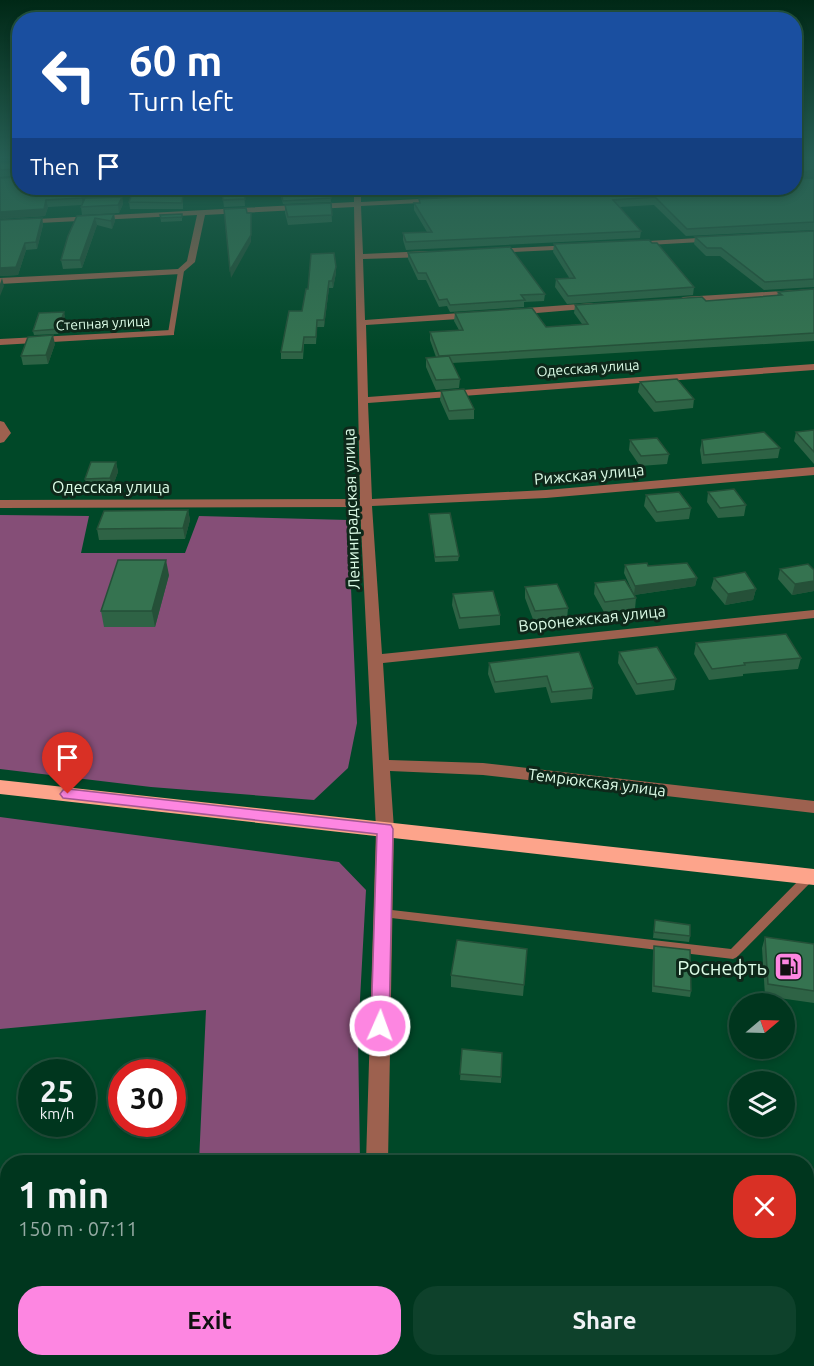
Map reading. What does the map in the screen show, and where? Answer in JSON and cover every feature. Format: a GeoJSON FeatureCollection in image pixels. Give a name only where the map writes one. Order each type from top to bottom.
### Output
{"type":"FeatureCollection","features":[{"type":"Feature","properties":{"kind":"highway"},"geometry":{"type":"LineString","coordinates":[[0,787],[812,877]]}},
{"type":"Feature","properties":{"kind":"street"},"geometry":{"type":"LineString","coordinates":[[0,223],[23,222]]}},
{"type":"Feature","properties":{"kind":"street"},"geometry":{"type":"LineString","coordinates":[[0,281],[181,271],[191,262],[199,222]]}},
{"type":"Feature","properties":{"kind":"street","name":"Ленинградская улица"},"geometry":{"type":"LineString","coordinates":[[358,222],[366,503],[385,829],[377,1155]]}},
{"type":"Feature","properties":{"kind":"street"},"geometry":{"type":"LineString","coordinates":[[621,244],[724,239]]}},
{"type":"Feature","properties":{"kind":"street"},"geometry":{"type":"LineString","coordinates":[[478,251],[586,246]]}},
{"type":"Feature","properties":{"kind":"street"},"geometry":{"type":"LineString","coordinates":[[359,257],[442,253]]}},
{"type":"Feature","properties":{"kind":"street"},"geometry":{"type":"LineString","coordinates":[[675,300],[814,292]]}},
{"type":"Feature","properties":{"kind":"street"},"geometry":{"type":"LineString","coordinates":[[500,313],[605,306]]}},
{"type":"Feature","properties":{"kind":"street"},"geometry":{"type":"LineString","coordinates":[[360,323],[488,314]]}},
{"type":"Feature","properties":{"kind":"street","name":"Степная улица"},"geometry":{"type":"LineString","coordinates":[[0,342],[171,333]]}},
{"type":"Feature","properties":{"kind":"street","name":"Одесская улица"},"geometry":{"type":"LineString","coordinates":[[364,400],[814,367]]}},
{"type":"Feature","properties":{"kind":"street"},"geometry":{"type":"LineString","coordinates":[[0,424],[5,433],[0,440]]}},
{"type":"Feature","properties":{"kind":"street","name":"Рижская улица"},"geometry":{"type":"LineString","coordinates":[[366,503],[546,494],[814,471]]}},
{"type":"Feature","properties":{"kind":"street","name":"Одесская улица"},"geometry":{"type":"LineString","coordinates":[[0,504],[366,503]]}},
{"type":"Feature","properties":{"kind":"street","name":"Воронежская улица"},"geometry":{"type":"LineString","coordinates":[[374,659],[814,614]]}},
{"type":"Feature","properties":{"kind":"street","name":"Темрюкская улица"},"geometry":{"type":"LineString","coordinates":[[380,765],[483,769],[814,807]]}},
{"type":"Feature","properties":{"kind":"lane"},"geometry":{"type":"LineString","coordinates":[[171,333],[181,271]]}},
{"type":"Feature","properties":{"kind":"lane"},"geometry":{"type":"LineString","coordinates":[[383,913],[733,954],[812,877]]}},
{"type":"Feature","properties":{"kind":"shaded area"},"geometry":{"type":"Polygon","coordinates":[[[0,515],[89,516],[81,553],[185,553],[199,516],[348,520],[357,723],[348,768],[314,800],[151,787],[0,769],[0,515]]]}},
{"type":"Feature","properties":{"kind":"shaded area"},"geometry":{"type":"Polygon","coordinates":[[[0,817],[339,862],[366,890],[358,1036],[360,1155],[199,1155],[206,1010],[0,1029],[0,817]]]}},
{"type":"Feature","properties":{"kind":"building"},"geometry":{"type":"Polygon","coordinates":[[[0,222],[41,222],[36,242],[25,243],[16,267],[0,268],[0,222]]]}},
{"type":"Feature","properties":{"kind":"building"},"geometry":{"type":"Polygon","coordinates":[[[74,222],[94,222],[80,260],[61,260],[74,222]]]}},
{"type":"Feature","properties":{"kind":"building"},"geometry":{"type":"Polygon","coordinates":[[[225,222],[251,222],[251,235],[230,270],[225,222]]]}},
{"type":"Feature","properties":{"kind":"building"},"geometry":{"type":"Polygon","coordinates":[[[426,222],[633,222],[641,231],[406,242],[403,233],[432,232],[426,222]]]}},
{"type":"Feature","properties":{"kind":"building"},"geometry":{"type":"Polygon","coordinates":[[[680,222],[814,222],[814,222],[687,229],[680,222]]]}},
{"type":"Feature","properties":{"kind":"building"},"geometry":{"type":"Polygon","coordinates":[[[814,231],[814,279],[765,282],[721,248],[707,248],[695,237],[814,231]]]}},
{"type":"Feature","properties":{"kind":"building"},"geometry":{"type":"Polygon","coordinates":[[[649,240],[657,243],[694,287],[568,296],[556,279],[575,278],[554,244],[649,240]]]}},
{"type":"Feature","properties":{"kind":"building"},"geometry":{"type":"Polygon","coordinates":[[[510,247],[545,294],[521,295],[525,300],[450,305],[447,299],[439,300],[426,273],[418,273],[408,253],[510,247]]]}},
{"type":"Feature","properties":{"kind":"building"},"geometry":{"type":"Polygon","coordinates":[[[334,253],[336,267],[332,281],[329,281],[324,320],[317,320],[316,337],[304,337],[302,352],[281,352],[289,311],[302,311],[306,289],[308,289],[311,254],[334,253]]]}},
{"type":"Feature","properties":{"kind":"building"},"geometry":{"type":"Polygon","coordinates":[[[814,289],[814,333],[439,356],[430,332],[463,330],[455,313],[532,308],[546,327],[588,324],[575,305],[702,297],[706,301],[782,295],[778,292],[814,289]]]}},
{"type":"Feature","properties":{"kind":"building"},"geometry":{"type":"Polygon","coordinates":[[[64,312],[58,329],[33,331],[39,313],[64,312]]]}},
{"type":"Feature","properties":{"kind":"building"},"geometry":{"type":"Polygon","coordinates":[[[53,335],[46,355],[21,356],[28,337],[53,335]]]}},
{"type":"Feature","properties":{"kind":"building"},"geometry":{"type":"Polygon","coordinates":[[[449,356],[460,379],[436,380],[426,358],[449,356]]]}},
{"type":"Feature","properties":{"kind":"building"},"geometry":{"type":"Polygon","coordinates":[[[677,379],[694,399],[656,402],[640,382],[677,379]]]}},
{"type":"Feature","properties":{"kind":"building"},"geometry":{"type":"Polygon","coordinates":[[[464,389],[474,409],[449,411],[441,391],[464,389]]]}},
{"type":"Feature","properties":{"kind":"building"},"geometry":{"type":"Polygon","coordinates":[[[814,430],[814,452],[796,432],[814,430]]]}},
{"type":"Feature","properties":{"kind":"building"},"geometry":{"type":"Polygon","coordinates":[[[764,432],[780,448],[704,455],[702,440],[764,432]]]}},
{"type":"Feature","properties":{"kind":"building"},"geometry":{"type":"Polygon","coordinates":[[[657,438],[669,454],[641,456],[630,440],[657,438]]]}},
{"type":"Feature","properties":{"kind":"building"},"geometry":{"type":"Polygon","coordinates":[[[91,462],[116,462],[110,478],[85,479],[91,462]]]}},
{"type":"Feature","properties":{"kind":"building"},"geometry":{"type":"Polygon","coordinates":[[[734,489],[746,505],[720,508],[708,492],[734,489]]]}},
{"type":"Feature","properties":{"kind":"building"},"geometry":{"type":"Polygon","coordinates":[[[679,492],[691,508],[657,512],[646,495],[679,492]]]}},
{"type":"Feature","properties":{"kind":"building"},"geometry":{"type":"Polygon","coordinates":[[[188,510],[183,528],[97,529],[104,511],[188,510]]]}},
{"type":"Feature","properties":{"kind":"building"},"geometry":{"type":"Polygon","coordinates":[[[450,513],[459,556],[435,557],[429,514],[450,513]]]}},
{"type":"Feature","properties":{"kind":"building"},"geometry":{"type":"Polygon","coordinates":[[[118,560],[166,560],[152,611],[101,611],[118,560]]]}},
{"type":"Feature","properties":{"kind":"building"},"geometry":{"type":"Polygon","coordinates":[[[647,563],[648,566],[687,563],[697,578],[635,586],[625,565],[647,563]]]}},
{"type":"Feature","properties":{"kind":"building"},"geometry":{"type":"Polygon","coordinates":[[[808,564],[814,570],[814,581],[795,584],[780,569],[808,564]]]}},
{"type":"Feature","properties":{"kind":"building"},"geometry":{"type":"Polygon","coordinates":[[[745,572],[756,589],[728,594],[714,578],[745,572]]]}},
{"type":"Feature","properties":{"kind":"building"},"geometry":{"type":"Polygon","coordinates":[[[625,580],[636,598],[605,602],[595,583],[625,580]]]}},
{"type":"Feature","properties":{"kind":"building"},"geometry":{"type":"Polygon","coordinates":[[[557,584],[568,608],[535,611],[525,587],[557,584]]]}},
{"type":"Feature","properties":{"kind":"building"},"geometry":{"type":"Polygon","coordinates":[[[493,591],[500,615],[460,618],[453,594],[493,591]]]}},
{"type":"Feature","properties":{"kind":"building"},"geometry":{"type":"Polygon","coordinates":[[[786,634],[801,658],[744,663],[745,665],[712,669],[696,643],[786,634]]]}},
{"type":"Feature","properties":{"kind":"building"},"geometry":{"type":"Polygon","coordinates":[[[657,647],[676,679],[637,684],[619,652],[657,647]]]}},
{"type":"Feature","properties":{"kind":"building"},"geometry":{"type":"Polygon","coordinates":[[[579,652],[593,688],[552,692],[547,676],[495,682],[489,663],[579,652]]]}},
{"type":"Feature","properties":{"kind":"building"},"geometry":{"type":"Polygon","coordinates":[[[655,920],[690,925],[690,936],[654,932],[655,920]]]}},
{"type":"Feature","properties":{"kind":"building","name":"Роснефть"},"geometry":{"type":"Polygon","coordinates":[[[765,937],[814,944],[814,991],[768,984],[765,937]]]}},
{"type":"Feature","properties":{"kind":"building"},"geometry":{"type":"Polygon","coordinates":[[[457,940],[527,949],[524,985],[451,975],[457,940]]]}},
{"type":"Feature","properties":{"kind":"building"},"geometry":{"type":"Polygon","coordinates":[[[654,946],[690,950],[691,991],[654,986],[654,946]]]}},
{"type":"Feature","properties":{"kind":"building"},"geometry":{"type":"Polygon","coordinates":[[[462,1049],[502,1053],[501,1077],[460,1074],[462,1049]]]}},
{"type":"Feature","properties":{"kind":"place","name":"Роснефть"},"geometry":{"type":"Point","coordinates":[788,967]}},
{"type":"Feature","properties":{"kind":"route"},"geometry":{"type":"LineString","coordinates":[[68,794],[385,829],[380,1026]]}}]}
